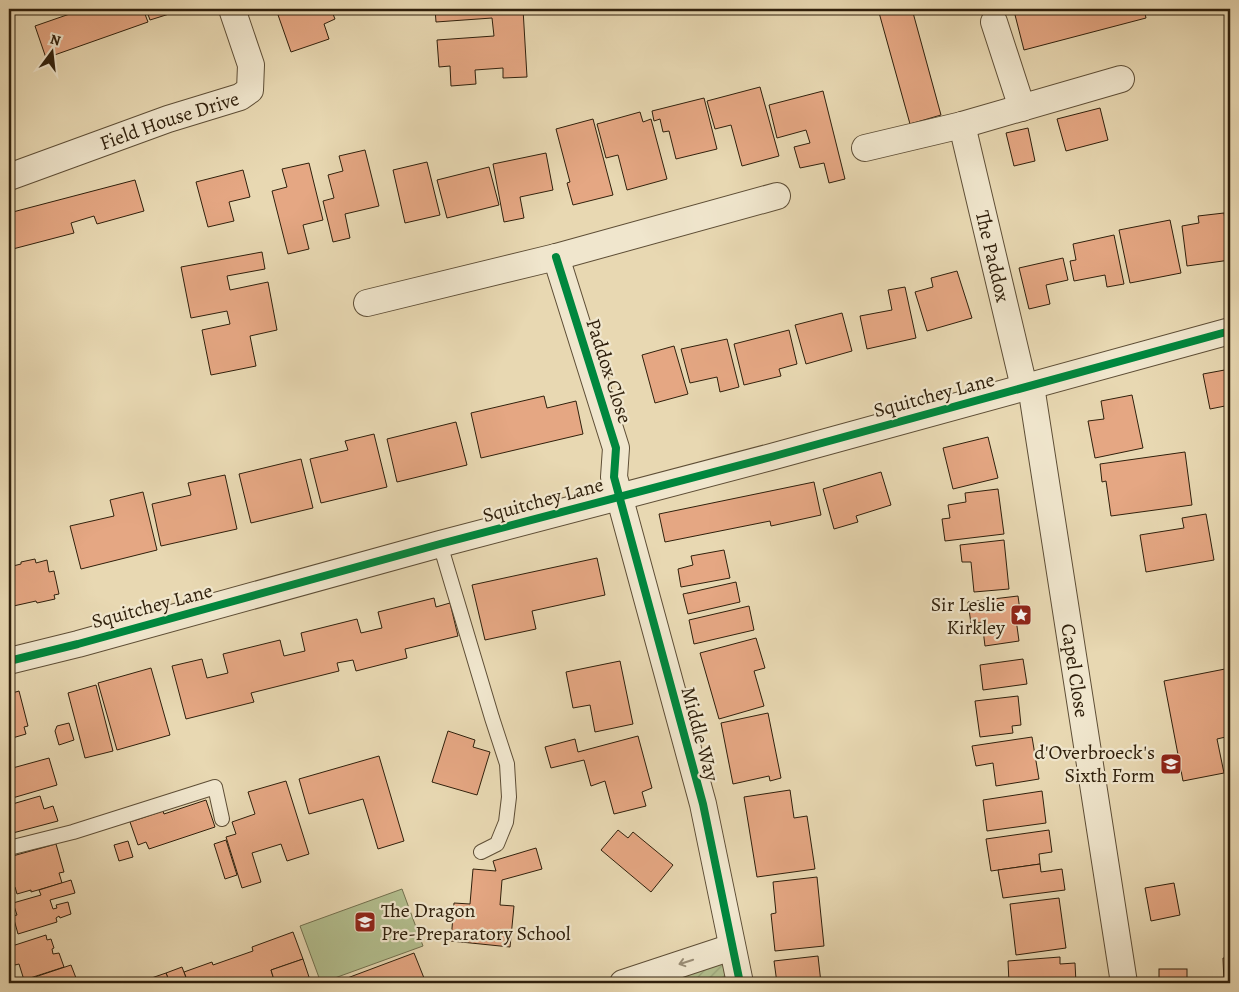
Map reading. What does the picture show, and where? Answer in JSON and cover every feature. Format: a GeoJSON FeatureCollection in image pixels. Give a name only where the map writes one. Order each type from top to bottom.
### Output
{"type":"FeatureCollection","features":[{"type":"Feature","properties":{"kind":"street","name":"Field House Drive"},"geometry":{"type":"LineString","coordinates":[[9,177],[168,119],[240,97],[250,90],[251,65],[232,9]]}},
{"type":"Feature","properties":{"kind":"street"},"geometry":{"type":"LineString","coordinates":[[994,22],[1022,108]]}},
{"type":"Feature","properties":{"kind":"street"},"geometry":{"type":"LineString","coordinates":[[865,148],[962,125],[1121,79]]}},
{"type":"Feature","properties":{"kind":"street","name":"The Paddox"},"geometry":{"type":"LineString","coordinates":[[962,125],[1027,386]]}},
{"type":"Feature","properties":{"kind":"street"},"geometry":{"type":"LineString","coordinates":[[366,303],[556,257],[777,196]]}},
{"type":"Feature","properties":{"kind":"street","name":"Paddox Close"},"geometry":{"type":"LineString","coordinates":[[556,257],[616,448],[614,477],[620,496]]}},
{"type":"Feature","properties":{"kind":"street","name":"Squitchey Lane"},"geometry":{"type":"LineString","coordinates":[[9,661],[78,644],[440,544],[771,457],[1230,331]]}},
{"type":"Feature","properties":{"kind":"street","name":"Capel Close"},"geometry":{"type":"LineString","coordinates":[[1027,386],[1124,983]]}},
{"type":"Feature","properties":{"kind":"street","name":"Middle Way"},"geometry":{"type":"LineString","coordinates":[[620,496],[703,804],[740,983]]}},
{"type":"Feature","properties":{"kind":"street"},"geometry":{"type":"LineString","coordinates":[[623,983],[732,947]]}},
{"type":"Feature","properties":{"kind":"lane"},"geometry":{"type":"LineString","coordinates":[[440,544],[507,764],[509,797],[506,822],[497,844],[481,852]]}},
{"type":"Feature","properties":{"kind":"lane"},"geometry":{"type":"LineString","coordinates":[[9,848],[73,832],[215,786],[222,819]]}},
{"type":"Feature","properties":{"kind":"green space"},"geometry":{"type":"Polygon","coordinates":[[[402,889],[423,946],[321,983],[300,926],[402,889]]]}},
{"type":"Feature","properties":{"kind":"green space"},"geometry":{"type":"Polygon","coordinates":[[[723,961],[728,983],[654,983],[723,961]]]}},
{"type":"Feature","properties":{"kind":"building"},"geometry":{"type":"Polygon","coordinates":[[[84,9],[143,9],[148,22],[46,58],[35,26],[84,9]]]}},
{"type":"Feature","properties":{"kind":"building"},"geometry":{"type":"Polygon","coordinates":[[[146,9],[185,9],[150,20],[146,9]]]}},
{"type":"Feature","properties":{"kind":"building"},"geometry":{"type":"Polygon","coordinates":[[[287,9],[331,9],[335,19],[324,24],[329,39],[291,52],[277,12],[287,9]]]}},
{"type":"Feature","properties":{"kind":"building"},"geometry":{"type":"Polygon","coordinates":[[[435,9],[523,9],[527,77],[503,78],[503,68],[475,70],[476,84],[451,86],[450,66],[439,67],[437,40],[494,36],[492,18],[436,22],[435,9]]]}},
{"type":"Feature","properties":{"kind":"building"},"geometry":{"type":"Polygon","coordinates":[[[878,9],[912,9],[941,115],[910,124],[878,9]]]}},
{"type":"Feature","properties":{"kind":"building"},"geometry":{"type":"Polygon","coordinates":[[[1020,9],[1144,9],[1146,18],[1024,50],[1014,11],[1020,9]]]}},
{"type":"Feature","properties":{"kind":"building"},"geometry":{"type":"Polygon","coordinates":[[[760,87],[779,156],[742,166],[731,125],[715,129],[707,101],[760,87]]]}},
{"type":"Feature","properties":{"kind":"building"},"geometry":{"type":"Polygon","coordinates":[[[823,91],[845,179],[829,183],[824,163],[800,168],[794,147],[810,143],[806,130],[777,138],[769,105],[823,91]]]}},
{"type":"Feature","properties":{"kind":"building"},"geometry":{"type":"Polygon","coordinates":[[[704,98],[717,149],[676,159],[669,131],[663,132],[660,119],[654,121],[652,111],[704,98]]]}},
{"type":"Feature","properties":{"kind":"building"},"geometry":{"type":"Polygon","coordinates":[[[1100,108],[1108,140],[1066,151],[1057,119],[1100,108]]]}},
{"type":"Feature","properties":{"kind":"building"},"geometry":{"type":"Polygon","coordinates":[[[640,112],[643,122],[651,119],[667,179],[627,190],[618,155],[606,158],[597,124],[640,112]]]}},
{"type":"Feature","properties":{"kind":"building"},"geometry":{"type":"Polygon","coordinates":[[[593,119],[613,195],[573,205],[567,183],[570,182],[556,129],[593,119]]]}},
{"type":"Feature","properties":{"kind":"building"},"geometry":{"type":"Polygon","coordinates":[[[1028,128],[1035,161],[1014,166],[1006,133],[1028,128]]]}},
{"type":"Feature","properties":{"kind":"building"},"geometry":{"type":"Polygon","coordinates":[[[365,150],[379,206],[345,214],[350,238],[333,242],[323,201],[334,198],[328,175],[343,171],[339,156],[365,150]]]}},
{"type":"Feature","properties":{"kind":"building"},"geometry":{"type":"Polygon","coordinates":[[[546,153],[553,190],[520,197],[524,218],[504,222],[493,164],[546,153]]]}},
{"type":"Feature","properties":{"kind":"building"},"geometry":{"type":"Polygon","coordinates":[[[427,162],[440,215],[405,223],[393,170],[427,162]]]}},
{"type":"Feature","properties":{"kind":"building"},"geometry":{"type":"Polygon","coordinates":[[[309,163],[323,220],[303,225],[309,249],[288,254],[272,191],[287,187],[282,169],[309,163]]]}},
{"type":"Feature","properties":{"kind":"building"},"geometry":{"type":"Polygon","coordinates":[[[489,167],[499,205],[447,218],[437,180],[489,167]]]}},
{"type":"Feature","properties":{"kind":"building"},"geometry":{"type":"Polygon","coordinates":[[[243,170],[250,197],[229,202],[234,221],[208,227],[196,182],[243,170]]]}},
{"type":"Feature","properties":{"kind":"building"},"geometry":{"type":"Polygon","coordinates":[[[135,180],[144,211],[97,224],[94,216],[71,223],[74,233],[9,250],[9,213],[135,180]]]}},
{"type":"Feature","properties":{"kind":"building"},"geometry":{"type":"Polygon","coordinates":[[[1224,213],[1230,260],[1187,266],[1182,226],[1199,223],[1198,216],[1224,213]]]}},
{"type":"Feature","properties":{"kind":"building"},"geometry":{"type":"Polygon","coordinates":[[[1170,220],[1181,273],[1130,283],[1119,230],[1170,220]]]}},
{"type":"Feature","properties":{"kind":"building"},"geometry":{"type":"Polygon","coordinates":[[[1114,235],[1124,284],[1107,287],[1105,275],[1074,281],[1070,261],[1076,260],[1073,244],[1114,235]]]}},
{"type":"Feature","properties":{"kind":"building"},"geometry":{"type":"Polygon","coordinates":[[[262,252],[265,269],[227,276],[230,290],[268,282],[277,330],[250,336],[256,366],[211,375],[202,330],[230,324],[227,311],[191,318],[181,267],[262,252]]]}},
{"type":"Feature","properties":{"kind":"building"},"geometry":{"type":"Polygon","coordinates":[[[1063,258],[1068,280],[1046,285],[1050,304],[1029,309],[1019,268],[1063,258]]]}},
{"type":"Feature","properties":{"kind":"building"},"geometry":{"type":"Polygon","coordinates":[[[957,271],[972,318],[927,331],[915,292],[933,287],[931,278],[957,271]]]}},
{"type":"Feature","properties":{"kind":"building"},"geometry":{"type":"Polygon","coordinates":[[[905,287],[916,338],[867,349],[860,316],[892,310],[888,290],[905,287]]]}},
{"type":"Feature","properties":{"kind":"building"},"geometry":{"type":"Polygon","coordinates":[[[842,313],[852,351],[806,364],[795,325],[842,313]]]}},
{"type":"Feature","properties":{"kind":"building"},"geometry":{"type":"Polygon","coordinates":[[[789,330],[797,364],[779,369],[781,376],[744,385],[734,344],[789,330]]]}},
{"type":"Feature","properties":{"kind":"building"},"geometry":{"type":"Polygon","coordinates":[[[727,339],[739,387],[720,392],[717,377],[690,383],[681,349],[727,339]]]}},
{"type":"Feature","properties":{"kind":"building"},"geometry":{"type":"Polygon","coordinates":[[[674,346],[688,394],[655,403],[642,355],[674,346]]]}},
{"type":"Feature","properties":{"kind":"building"},"geometry":{"type":"Polygon","coordinates":[[[1230,369],[1230,405],[1210,409],[1203,374],[1230,369]]]}},
{"type":"Feature","properties":{"kind":"building"},"geometry":{"type":"Polygon","coordinates":[[[1132,395],[1143,448],[1095,458],[1088,421],[1104,419],[1101,401],[1132,395]]]}},
{"type":"Feature","properties":{"kind":"building"},"geometry":{"type":"Polygon","coordinates":[[[544,396],[547,408],[576,401],[583,434],[481,458],[471,413],[544,396]]]}},
{"type":"Feature","properties":{"kind":"building"},"geometry":{"type":"Polygon","coordinates":[[[456,422],[467,465],[397,482],[387,439],[456,422]]]}},
{"type":"Feature","properties":{"kind":"building"},"geometry":{"type":"Polygon","coordinates":[[[374,434],[387,487],[321,503],[310,459],[348,450],[345,441],[374,434]]]}},
{"type":"Feature","properties":{"kind":"building"},"geometry":{"type":"Polygon","coordinates":[[[988,437],[998,478],[953,489],[943,448],[988,437]]]}},
{"type":"Feature","properties":{"kind":"building"},"geometry":{"type":"Polygon","coordinates":[[[1185,452],[1192,505],[1111,516],[1106,481],[1102,482],[1100,464],[1185,452]]]}},
{"type":"Feature","properties":{"kind":"building"},"geometry":{"type":"Polygon","coordinates":[[[301,459],[313,508],[251,523],[239,474],[301,459]]]}},
{"type":"Feature","properties":{"kind":"building"},"geometry":{"type":"Polygon","coordinates":[[[881,472],[891,505],[856,516],[858,522],[834,529],[823,489],[881,472]]]}},
{"type":"Feature","properties":{"kind":"building"},"geometry":{"type":"Polygon","coordinates":[[[225,475],[237,529],[161,546],[152,504],[191,495],[188,483],[225,475]]]}},
{"type":"Feature","properties":{"kind":"building"},"geometry":{"type":"Polygon","coordinates":[[[814,482],[821,515],[771,526],[770,521],[665,542],[659,514],[814,482]]]}},
{"type":"Feature","properties":{"kind":"building"},"geometry":{"type":"Polygon","coordinates":[[[998,489],[1004,534],[945,541],[942,519],[950,518],[948,505],[966,502],[965,493],[998,489]]]}},
{"type":"Feature","properties":{"kind":"building"},"geometry":{"type":"Polygon","coordinates":[[[143,492],[157,550],[81,569],[70,526],[114,516],[110,500],[143,492]]]}},
{"type":"Feature","properties":{"kind":"building"},"geometry":{"type":"Polygon","coordinates":[[[1206,514],[1214,560],[1146,572],[1140,535],[1184,528],[1182,518],[1206,514]]]}},
{"type":"Feature","properties":{"kind":"building"},"geometry":{"type":"Polygon","coordinates":[[[1004,540],[1009,589],[974,592],[971,562],[962,562],[960,545],[1004,540]]]}},
{"type":"Feature","properties":{"kind":"building"},"geometry":{"type":"Polygon","coordinates":[[[724,550],[730,578],[681,587],[678,569],[693,565],[691,556],[724,550]]]}},
{"type":"Feature","properties":{"kind":"building"},"geometry":{"type":"Polygon","coordinates":[[[597,558],[605,595],[532,611],[536,629],[485,640],[472,585],[597,558]]]}},
{"type":"Feature","properties":{"kind":"building"},"geometry":{"type":"Polygon","coordinates":[[[35,559],[36,563],[47,560],[49,572],[54,571],[59,594],[54,595],[55,599],[9,607],[9,567],[35,559]]]}},
{"type":"Feature","properties":{"kind":"building"},"geometry":{"type":"Polygon","coordinates":[[[736,582],[740,602],[688,614],[683,594],[736,582]]]}},
{"type":"Feature","properties":{"kind":"building"},"geometry":{"type":"Polygon","coordinates":[[[1018,596],[1021,618],[1016,619],[1019,641],[985,646],[982,622],[971,624],[968,602],[1018,596]]]}},
{"type":"Feature","properties":{"kind":"building"},"geometry":{"type":"Polygon","coordinates":[[[434,598],[436,607],[450,603],[458,636],[405,649],[407,658],[356,671],[353,660],[337,663],[339,671],[251,693],[254,702],[186,719],[172,666],[202,659],[207,678],[228,673],[223,654],[280,640],[284,656],[305,651],[301,633],[357,619],[361,633],[382,628],[378,612],[434,598]]]}},
{"type":"Feature","properties":{"kind":"building"},"geometry":{"type":"Polygon","coordinates":[[[749,606],[754,630],[694,644],[689,620],[749,606]]]}},
{"type":"Feature","properties":{"kind":"building"},"geometry":{"type":"Polygon","coordinates":[[[756,638],[765,668],[754,671],[764,706],[719,719],[700,653],[756,638]]]}},
{"type":"Feature","properties":{"kind":"building"},"geometry":{"type":"Polygon","coordinates":[[[1023,659],[1027,684],[983,690],[980,665],[1023,659]]]}},
{"type":"Feature","properties":{"kind":"building"},"geometry":{"type":"Polygon","coordinates":[[[620,661],[633,724],[595,732],[590,705],[573,708],[566,672],[620,661]]]}},
{"type":"Feature","properties":{"kind":"building"},"geometry":{"type":"Polygon","coordinates":[[[151,668],[170,735],[117,750],[98,683],[151,668]]]}},
{"type":"Feature","properties":{"kind":"building"},"geometry":{"type":"Polygon","coordinates":[[[1230,668],[1230,736],[1217,739],[1224,773],[1183,781],[1164,681],[1230,668]]]}},
{"type":"Feature","properties":{"kind":"building"},"geometry":{"type":"Polygon","coordinates":[[[96,685],[113,751],[85,758],[68,693],[96,685]]]}},
{"type":"Feature","properties":{"kind":"building"},"geometry":{"type":"Polygon","coordinates":[[[19,691],[28,726],[24,727],[26,734],[9,739],[9,694],[19,691]]]}},
{"type":"Feature","properties":{"kind":"building"},"geometry":{"type":"Polygon","coordinates":[[[1018,696],[1021,725],[1012,726],[1013,733],[980,737],[975,701],[1018,696]]]}},
{"type":"Feature","properties":{"kind":"building"},"geometry":{"type":"Polygon","coordinates":[[[768,713],[781,778],[770,781],[769,776],[733,784],[721,723],[768,713]]]}},
{"type":"Feature","properties":{"kind":"building"},"geometry":{"type":"Polygon","coordinates":[[[69,723],[74,740],[59,745],[55,731],[57,726],[69,723]]]}},
{"type":"Feature","properties":{"kind":"building"},"geometry":{"type":"Polygon","coordinates":[[[448,731],[475,740],[473,747],[490,752],[477,795],[432,782],[448,731]]]}},
{"type":"Feature","properties":{"kind":"building"},"geometry":{"type":"Polygon","coordinates":[[[638,736],[652,788],[642,792],[646,806],[614,814],[605,781],[591,786],[584,760],[551,768],[545,747],[575,739],[578,752],[638,736]]]}},
{"type":"Feature","properties":{"kind":"building"},"geometry":{"type":"Polygon","coordinates":[[[1032,737],[1039,779],[996,786],[993,763],[976,766],[972,746],[1032,737]]]}},
{"type":"Feature","properties":{"kind":"building"},"geometry":{"type":"Polygon","coordinates":[[[379,756],[404,841],[378,849],[363,799],[309,814],[299,779],[379,756]]]}},
{"type":"Feature","properties":{"kind":"building"},"geometry":{"type":"Polygon","coordinates":[[[49,758],[57,785],[9,799],[9,769],[49,758]]]}},
{"type":"Feature","properties":{"kind":"building"},"geometry":{"type":"Polygon","coordinates":[[[286,781],[309,854],[287,861],[281,844],[252,853],[261,882],[242,888],[226,837],[236,834],[232,822],[255,814],[248,792],[286,781]]]}},
{"type":"Feature","properties":{"kind":"building"},"geometry":{"type":"Polygon","coordinates":[[[790,790],[794,818],[807,816],[815,869],[757,877],[744,797],[790,790]]]}},
{"type":"Feature","properties":{"kind":"building"},"geometry":{"type":"Polygon","coordinates":[[[1042,791],[1046,823],[987,831],[983,800],[1042,791]]]}},
{"type":"Feature","properties":{"kind":"building"},"geometry":{"type":"Polygon","coordinates":[[[40,796],[44,809],[53,806],[58,821],[9,834],[9,805],[40,796]]]}},
{"type":"Feature","properties":{"kind":"building"},"geometry":{"type":"Polygon","coordinates":[[[206,800],[215,827],[149,849],[146,842],[138,845],[130,822],[163,811],[164,814],[206,800]]]}},
{"type":"Feature","properties":{"kind":"building"},"geometry":{"type":"Polygon","coordinates":[[[618,830],[628,838],[633,832],[673,865],[651,892],[601,850],[618,830]]]}},
{"type":"Feature","properties":{"kind":"building"},"geometry":{"type":"Polygon","coordinates":[[[1049,830],[1052,852],[1039,854],[1040,864],[991,871],[986,839],[1049,830]]]}},
{"type":"Feature","properties":{"kind":"building"},"geometry":{"type":"Polygon","coordinates":[[[226,840],[237,875],[225,879],[214,844],[226,840]]]}},
{"type":"Feature","properties":{"kind":"building"},"geometry":{"type":"Polygon","coordinates":[[[128,841],[133,857],[119,861],[114,845],[128,841]]]}},
{"type":"Feature","properties":{"kind":"building"},"geometry":{"type":"Polygon","coordinates":[[[56,844],[64,872],[59,873],[62,883],[17,894],[15,887],[9,889],[9,857],[56,844]]]}},
{"type":"Feature","properties":{"kind":"building"},"geometry":{"type":"Polygon","coordinates":[[[536,848],[542,869],[502,880],[500,905],[514,906],[510,947],[451,941],[454,903],[470,904],[473,869],[496,871],[493,861],[536,848]]]}},
{"type":"Feature","properties":{"kind":"building"},"geometry":{"type":"Polygon","coordinates":[[[1040,864],[1041,872],[1062,869],[1065,890],[1003,898],[998,870],[1040,864]]]}},
{"type":"Feature","properties":{"kind":"building"},"geometry":{"type":"Polygon","coordinates":[[[817,877],[824,946],[775,951],[771,914],[776,913],[773,882],[817,877]]]}},
{"type":"Feature","properties":{"kind":"building"},"geometry":{"type":"Polygon","coordinates":[[[71,880],[75,893],[50,900],[53,909],[57,908],[56,905],[68,902],[71,914],[60,918],[59,916],[56,918],[57,922],[18,934],[13,916],[17,915],[13,903],[41,895],[39,890],[71,880]]]}},
{"type":"Feature","properties":{"kind":"building"},"geometry":{"type":"Polygon","coordinates":[[[1174,883],[1180,915],[1151,921],[1145,888],[1174,883]]]}},
{"type":"Feature","properties":{"kind":"building"},"geometry":{"type":"Polygon","coordinates":[[[1059,898],[1066,948],[1016,955],[1010,904],[1059,898]]]}},
{"type":"Feature","properties":{"kind":"building"},"geometry":{"type":"Polygon","coordinates":[[[293,932],[303,959],[271,970],[275,983],[188,983],[184,972],[212,962],[213,965],[253,951],[252,947],[293,932]]]}},
{"type":"Feature","properties":{"kind":"building"},"geometry":{"type":"Polygon","coordinates":[[[46,935],[47,940],[51,939],[54,948],[52,949],[53,954],[59,953],[64,967],[24,980],[19,964],[15,965],[9,947],[46,935]]]}},
{"type":"Feature","properties":{"kind":"building"},"geometry":{"type":"Polygon","coordinates":[[[414,953],[426,983],[334,983],[414,953]]]}},
{"type":"Feature","properties":{"kind":"building"},"geometry":{"type":"Polygon","coordinates":[[[818,956],[821,983],[777,983],[774,961],[818,956]]]}},
{"type":"Feature","properties":{"kind":"building"},"geometry":{"type":"Polygon","coordinates":[[[1060,957],[1060,964],[1075,963],[1076,983],[1009,983],[1008,961],[1060,957]]]}},
{"type":"Feature","properties":{"kind":"building"},"geometry":{"type":"Polygon","coordinates":[[[1223,958],[1230,958],[1230,983],[1224,983],[1223,958]]]}},
{"type":"Feature","properties":{"kind":"building"},"geometry":{"type":"Polygon","coordinates":[[[303,959],[311,983],[275,983],[271,970],[303,959]]]}},
{"type":"Feature","properties":{"kind":"building"},"geometry":{"type":"Polygon","coordinates":[[[71,965],[76,978],[79,978],[81,983],[37,983],[35,977],[71,965]]]}},
{"type":"Feature","properties":{"kind":"building"},"geometry":{"type":"Polygon","coordinates":[[[182,967],[188,983],[170,983],[166,973],[182,967]]]}},
{"type":"Feature","properties":{"kind":"building"},"geometry":{"type":"Polygon","coordinates":[[[1159,969],[1187,969],[1187,983],[1159,983],[1159,969]]]}},
{"type":"Feature","properties":{"kind":"building"},"geometry":{"type":"Polygon","coordinates":[[[166,973],[170,983],[137,983],[166,973]]]}},
{"type":"Feature","properties":{"kind":"cycle path"},"geometry":{"type":"LineString","coordinates":[[556,257],[616,448],[614,477],[703,804],[740,983]]}},
{"type":"Feature","properties":{"kind":"cycle path"},"geometry":{"type":"LineString","coordinates":[[9,661],[78,644],[440,544],[771,457],[1230,331]]}},
{"type":"Feature","properties":{"kind":"place","name":"Sir Leslie Kirkley"},"geometry":{"type":"Point","coordinates":[1021,615]}},
{"type":"Feature","properties":{"kind":"place","name":"d'Overbroeck's Sixth Form"},"geometry":{"type":"Point","coordinates":[1171,764]}},
{"type":"Feature","properties":{"kind":"place","name":"The Dragon Pre-Preparatory School"},"geometry":{"type":"Point","coordinates":[365,922]}}]}
